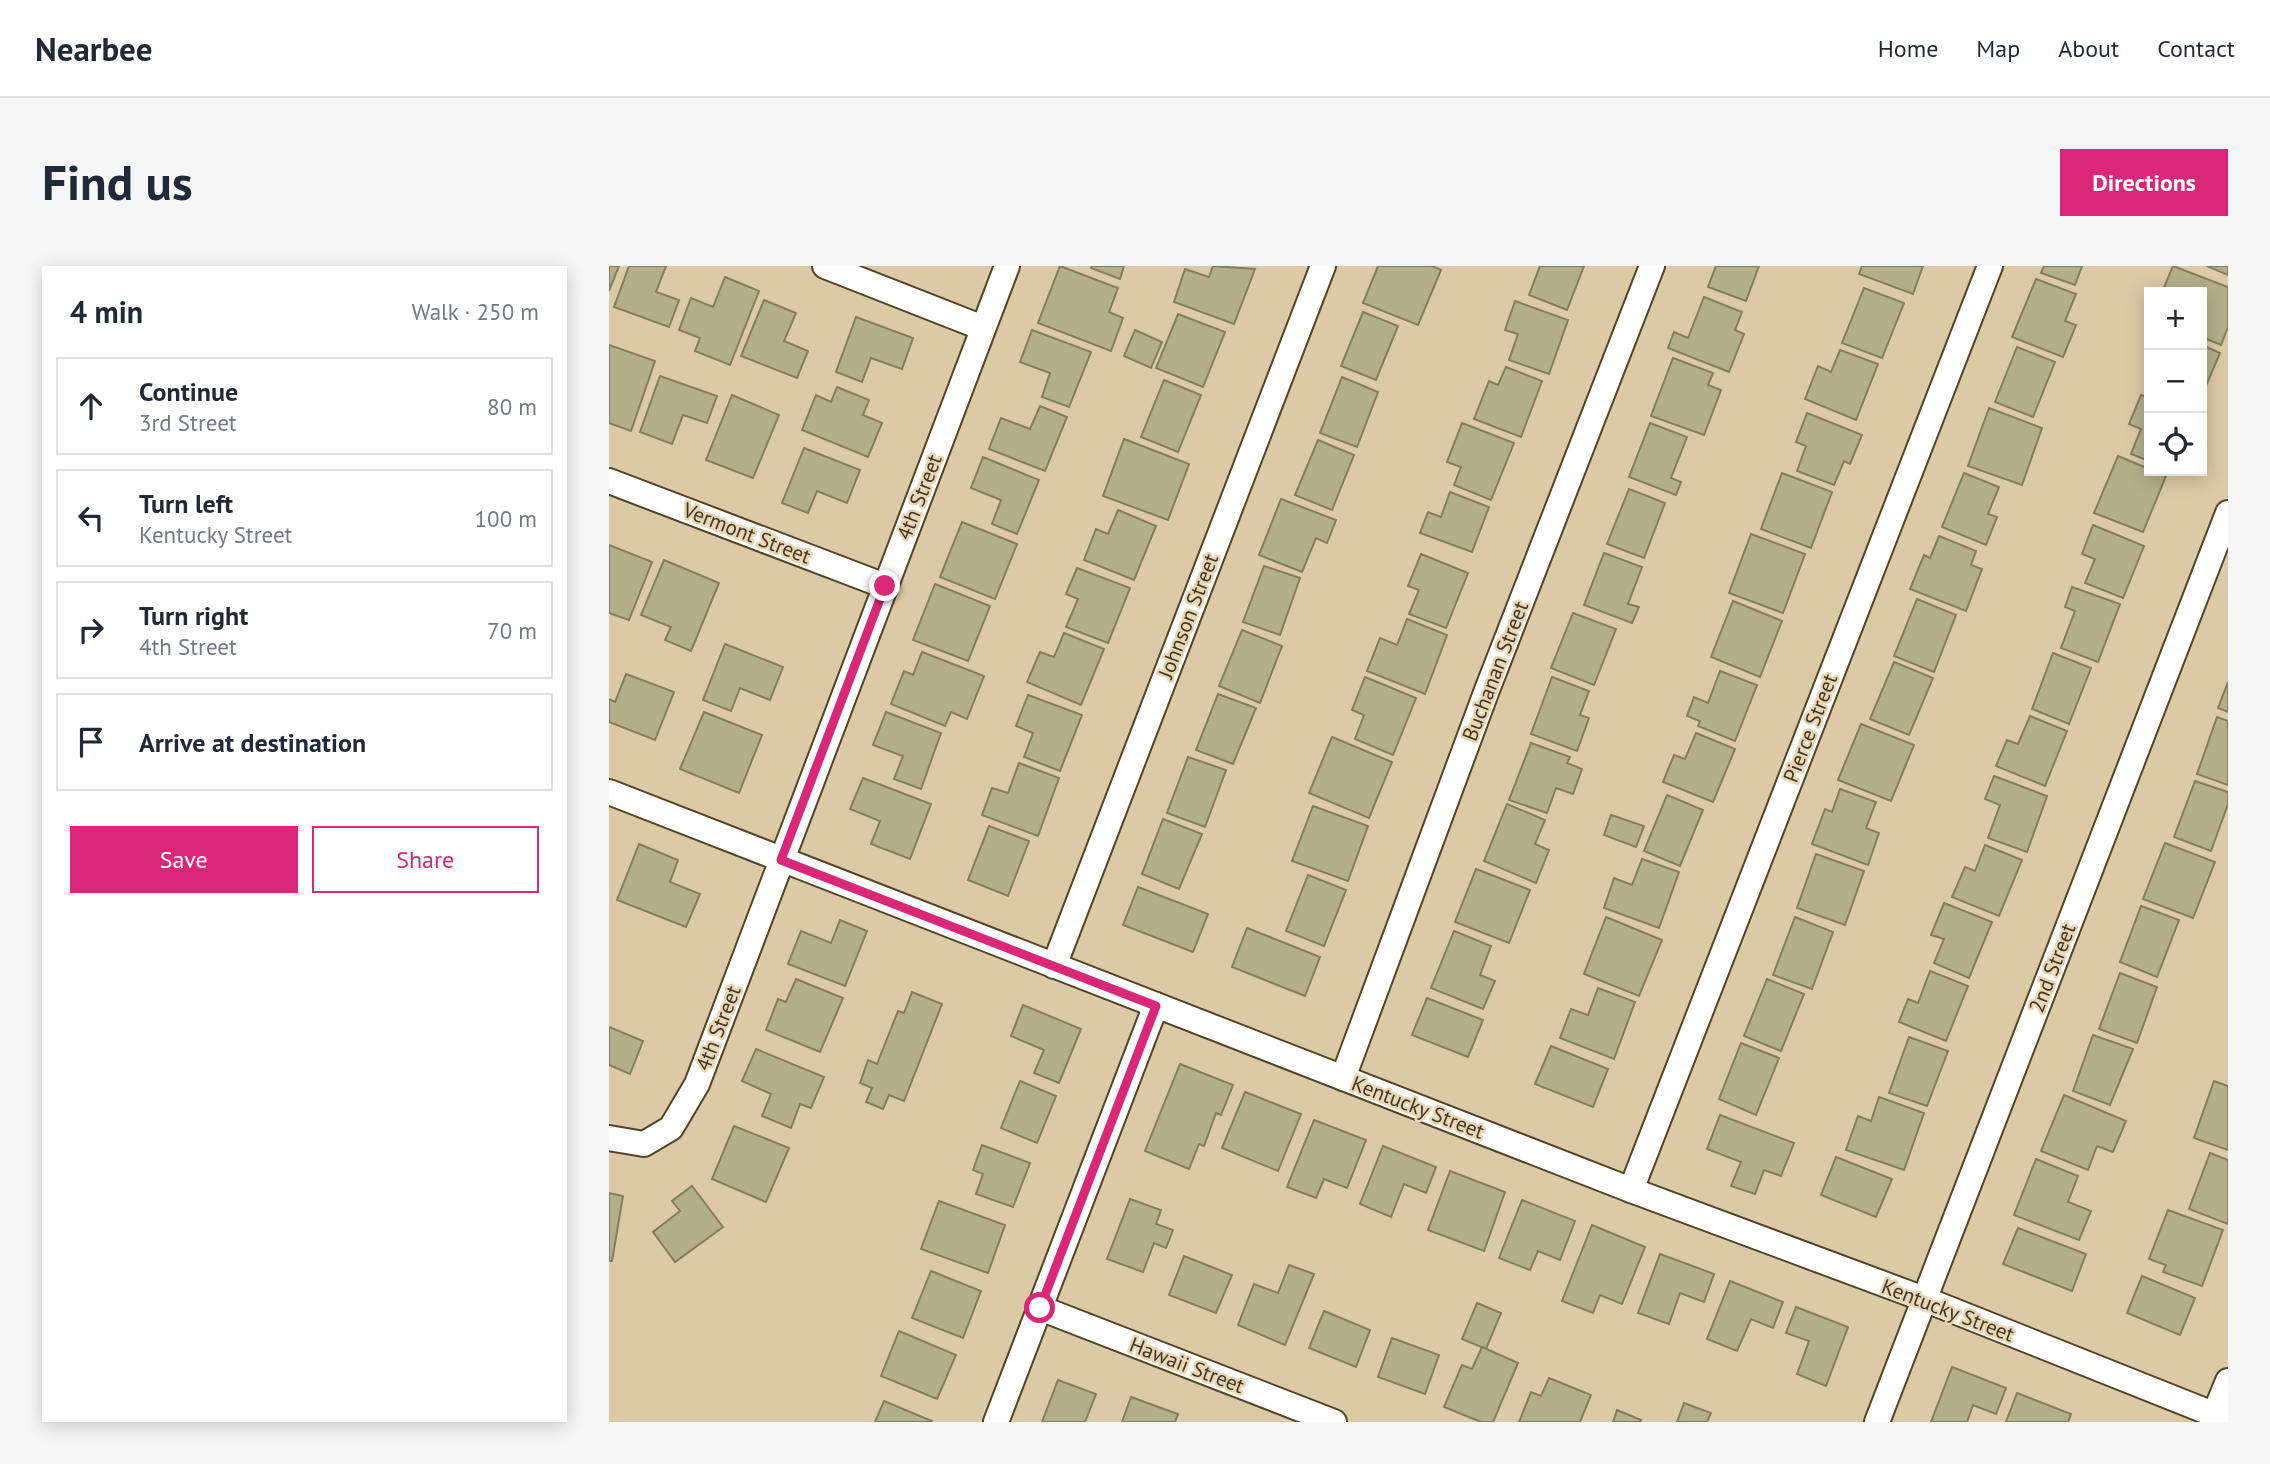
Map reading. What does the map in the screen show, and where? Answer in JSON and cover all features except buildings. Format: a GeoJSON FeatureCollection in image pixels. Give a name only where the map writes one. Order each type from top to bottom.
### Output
{"type":"FeatureCollection","features":[{"type":"Feature","properties":{"kind":"street"},"geometry":{"type":"LineString","coordinates":[[825,266],[983,328]]}},
{"type":"Feature","properties":{"kind":"street","name":"4th Street"},"geometry":{"type":"LineString","coordinates":[[609,1138],[644,1144],[671,1128],[697,1084],[1007,266]]}},
{"type":"Feature","properties":{"kind":"street","name":"Johnson Street"},"geometry":{"type":"LineString","coordinates":[[1054,966],[1323,266]]}},
{"type":"Feature","properties":{"kind":"street","name":"Buchanan Street"},"geometry":{"type":"LineString","coordinates":[[1343,1078],[1487,690],[1652,266]]}},
{"type":"Feature","properties":{"kind":"street","name":"Pierce Street"},"geometry":{"type":"LineString","coordinates":[[1631,1190],[1990,266]]}},
{"type":"Feature","properties":{"kind":"street","name":"Vermont Street"},"geometry":{"type":"LineString","coordinates":[[609,481],[885,586]]}},
{"type":"Feature","properties":{"kind":"street","name":"2nd Street"},"geometry":{"type":"LineString","coordinates":[[1877,1422],[2228,513]]}},
{"type":"Feature","properties":{"kind":"street","name":"Kentucky Street"},"geometry":{"type":"LineString","coordinates":[[609,792],[1631,1190],[1924,1299],[2221,1418]]}},
{"type":"Feature","properties":{"kind":"street"},"geometry":{"type":"LineString","coordinates":[[996,1422],[1156,1006]]}},
{"type":"Feature","properties":{"kind":"street","name":"Hawaii Street"},"geometry":{"type":"LineString","coordinates":[[1040,1308],[1334,1422]]}},
{"type":"Feature","properties":{"kind":"street"},"geometry":{"type":"LineString","coordinates":[[2221,1418],[2228,1381]]}},
{"type":"Feature","properties":{"kind":"route"},"geometry":{"type":"LineString","coordinates":[[885,586],[781,860],[1156,1006],[1040,1308]]}}]}
